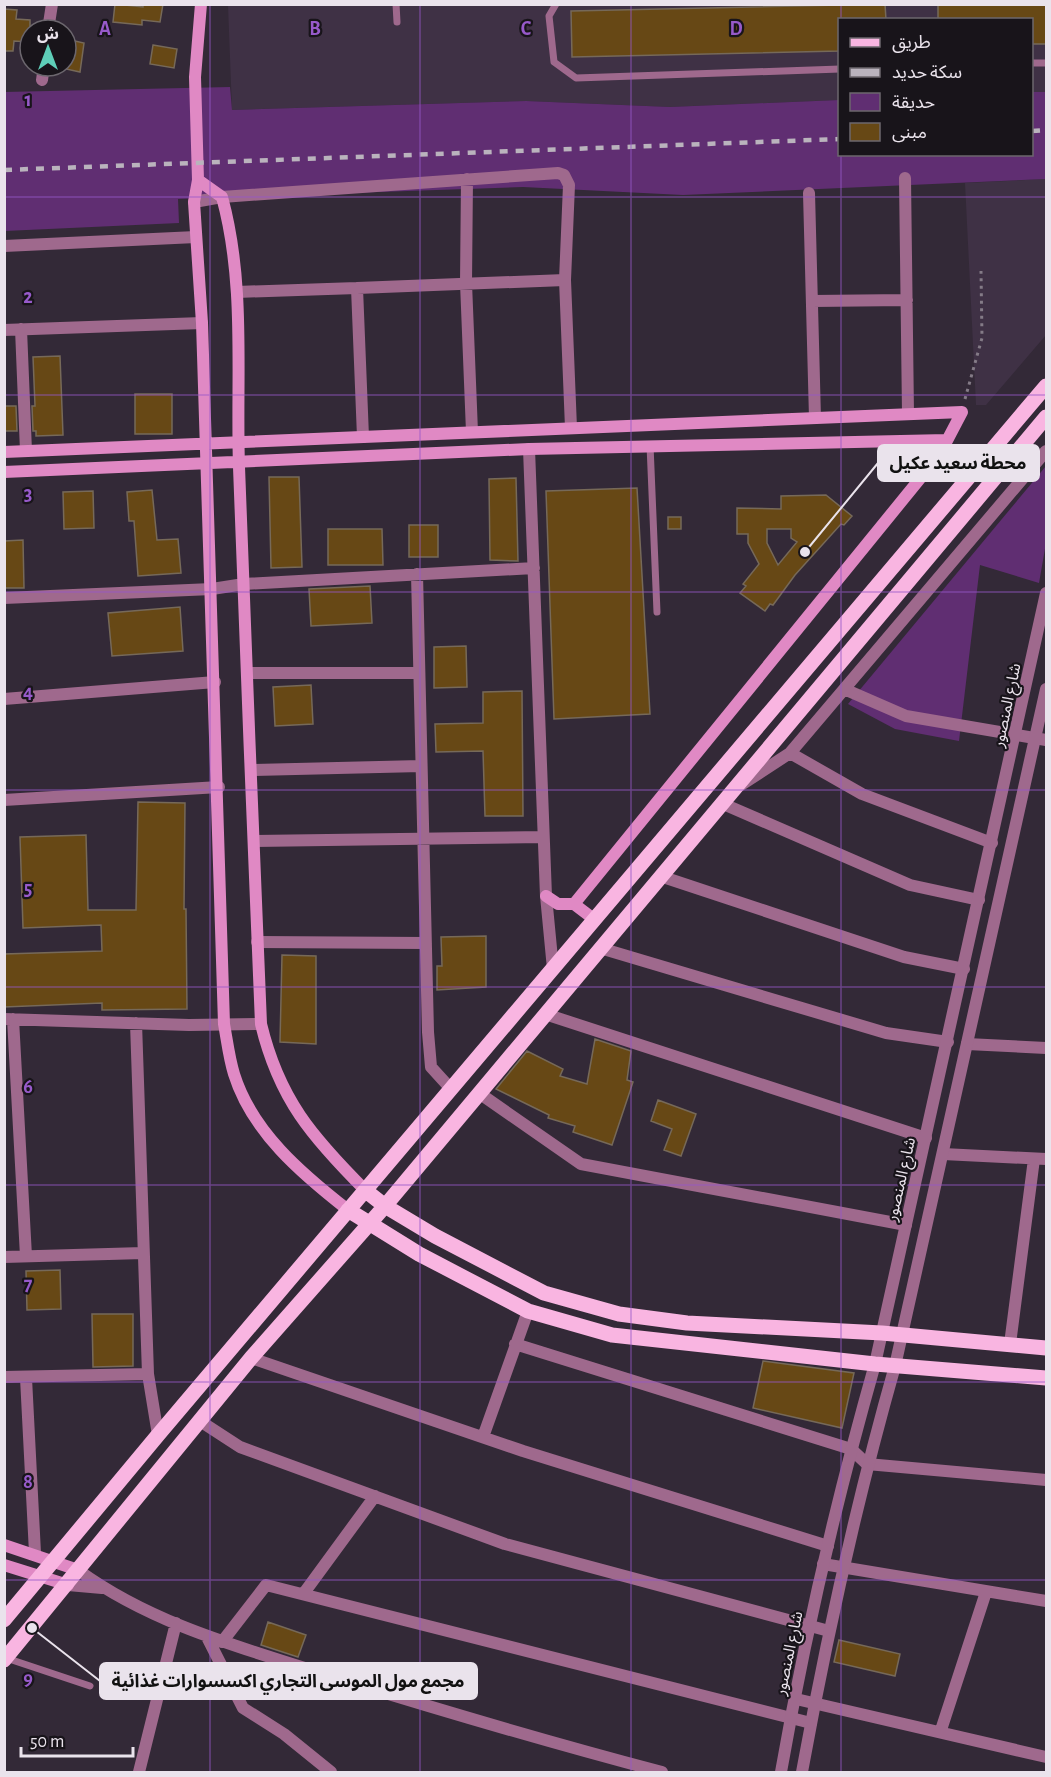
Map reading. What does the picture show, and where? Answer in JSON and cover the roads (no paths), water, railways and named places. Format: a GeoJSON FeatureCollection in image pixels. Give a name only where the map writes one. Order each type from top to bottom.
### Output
{"type":"FeatureCollection","features":[{"type":"Feature","properties":{"kind":"main road"},"geometry":{"type":"LineString","coordinates":[[201,4],[195,77],[198,180],[194,202],[207,444],[219,788],[224,1024],[234,1074],[258,1124],[303,1175],[369,1225],[528,1311],[612,1335],[895,1366],[1047,1378]]}},
{"type":"Feature","properties":{"kind":"main road"},"geometry":{"type":"LineString","coordinates":[[198,180],[222,197],[229,224],[237,292],[238,442],[261,1024],[270,1062],[292,1106],[329,1154],[366,1191],[385,1206],[435,1236],[544,1293],[619,1314],[687,1323],[882,1333],[1047,1347]]}},
{"type":"Feature","properties":{"kind":"main road"},"geometry":{"type":"LineString","coordinates":[[4,1620],[348,1210],[1047,386]]}},
{"type":"Feature","properties":{"kind":"main road"},"geometry":{"type":"LineString","coordinates":[[4,452],[962,412],[940,454],[574,904]]}},
{"type":"Feature","properties":{"kind":"main road"},"geometry":{"type":"LineString","coordinates":[[5,1659],[68,1585],[251,1358],[369,1225],[724,799],[1047,417]]}},
{"type":"Feature","properties":{"kind":"main road"},"geometry":{"type":"LineString","coordinates":[[4,472],[529,449],[947,440]]}},
{"type":"Feature","properties":{"kind":"main road"},"geometry":{"type":"LineString","coordinates":[[546,896],[558,904],[574,904],[595,920]]}},
{"type":"Feature","properties":{"kind":"main road"},"geometry":{"type":"LineString","coordinates":[[4,1545],[35,1553],[78,1570]]}},
{"type":"Feature","properties":{"kind":"main road"},"geometry":{"type":"LineString","coordinates":[[4,1565],[41,1574],[68,1585]]}},
{"type":"Feature","properties":{"kind":"street"},"geometry":{"type":"LineString","coordinates":[[194,202],[222,197],[558,173],[568,179],[566,280],[571,428]]}},
{"type":"Feature","properties":{"kind":"street"},"geometry":{"type":"LineString","coordinates":[[905,178],[908,414]]}},
{"type":"Feature","properties":{"kind":"street"},"geometry":{"type":"LineString","coordinates":[[467,179],[466,283],[472,432]]}},
{"type":"Feature","properties":{"kind":"street"},"geometry":{"type":"LineString","coordinates":[[809,193],[815,418]]}},
{"type":"Feature","properties":{"kind":"street"},"geometry":{"type":"LineString","coordinates":[[4,246],[196,237]]}},
{"type":"Feature","properties":{"kind":"street"},"geometry":{"type":"LineString","coordinates":[[237,292],[566,280]]}},
{"type":"Feature","properties":{"kind":"street"},"geometry":{"type":"LineString","coordinates":[[357,288],[363,437]]}},
{"type":"Feature","properties":{"kind":"street"},"geometry":{"type":"LineString","coordinates":[[812,300],[907,300]]}},
{"type":"Feature","properties":{"kind":"street"},"geometry":{"type":"LineString","coordinates":[[4,330],[202,323]]}},
{"type":"Feature","properties":{"kind":"street"},"geometry":{"type":"LineString","coordinates":[[21,329],[26,451]]}},
{"type":"Feature","properties":{"kind":"street"},"geometry":{"type":"LineString","coordinates":[[529,449],[543,837],[553,969]]}},
{"type":"Feature","properties":{"kind":"street"},"geometry":{"type":"LineString","coordinates":[[724,799],[790,753],[1047,451]]}},
{"type":"Feature","properties":{"kind":"street"},"geometry":{"type":"LineString","coordinates":[[4,598],[212,589],[244,584],[534,568]]}},
{"type":"Feature","properties":{"kind":"street"},"geometry":{"type":"LineString","coordinates":[[417,574],[431,1067],[451,1089]]}},
{"type":"Feature","properties":{"kind":"street","name":"شارع المنصور"},"geometry":{"type":"LineString","coordinates":[[782,1773],[790,1720],[828,1546],[851,1449],[875,1364],[1047,592]]}},
{"type":"Feature","properties":{"kind":"street"},"geometry":{"type":"LineString","coordinates":[[247,673],[419,673]]}},
{"type":"Feature","properties":{"kind":"street"},"geometry":{"type":"LineString","coordinates":[[4,699],[215,682]]}},
{"type":"Feature","properties":{"kind":"street"},"geometry":{"type":"LineString","coordinates":[[844,689],[906,716],[1016,737],[1041,739]]}},
{"type":"Feature","properties":{"kind":"street"},"geometry":{"type":"LineString","coordinates":[[802,1773],[843,1566],[867,1464],[895,1366],[967,1044],[1041,739],[1047,689]]}},
{"type":"Feature","properties":{"kind":"street"},"geometry":{"type":"LineString","coordinates":[[790,753],[862,794],[992,843]]}},
{"type":"Feature","properties":{"kind":"street"},"geometry":{"type":"LineString","coordinates":[[251,770],[421,766]]}},
{"type":"Feature","properties":{"kind":"street"},"geometry":{"type":"LineString","coordinates":[[4,800],[219,788]]}},
{"type":"Feature","properties":{"kind":"street"},"geometry":{"type":"LineString","coordinates":[[724,799],[910,885],[979,900]]}},
{"type":"Feature","properties":{"kind":"street"},"geometry":{"type":"LineString","coordinates":[[254,841],[543,837]]}},
{"type":"Feature","properties":{"kind":"street"},"geometry":{"type":"LineString","coordinates":[[660,876],[904,957],[964,969]]}},
{"type":"Feature","properties":{"kind":"street"},"geometry":{"type":"LineString","coordinates":[[257,942],[426,943]]}},
{"type":"Feature","properties":{"kind":"street"},"geometry":{"type":"LineString","coordinates":[[600,948],[886,1033],[967,1044],[1047,1048]]}},
{"type":"Feature","properties":{"kind":"street"},"geometry":{"type":"LineString","coordinates":[[545,1014],[926,1138]]}},
{"type":"Feature","properties":{"kind":"street"},"geometry":{"type":"LineString","coordinates":[[26,1256],[9,1019],[261,1024]]}},
{"type":"Feature","properties":{"kind":"street"},"geometry":{"type":"LineString","coordinates":[[136,1023],[148,1374],[158,1435]]}},
{"type":"Feature","properties":{"kind":"street"},"geometry":{"type":"LineString","coordinates":[[479,1093],[581,1164],[906,1225]]}},
{"type":"Feature","properties":{"kind":"street"},"geometry":{"type":"LineString","coordinates":[[943,1154],[1040,1159],[1010,1344]]}},
{"type":"Feature","properties":{"kind":"street"},"geometry":{"type":"LineString","coordinates":[[4,1257],[143,1253]]}},
{"type":"Feature","properties":{"kind":"street"},"geometry":{"type":"LineString","coordinates":[[483,1437],[528,1311]]}},
{"type":"Feature","properties":{"kind":"street"},"geometry":{"type":"LineString","coordinates":[[515,1344],[851,1449],[867,1464],[1047,1480]]}},
{"type":"Feature","properties":{"kind":"street"},"geometry":{"type":"LineString","coordinates":[[251,1358],[483,1437],[828,1546]]}},
{"type":"Feature","properties":{"kind":"street"},"geometry":{"type":"LineString","coordinates":[[4,1377],[148,1374]]}},
{"type":"Feature","properties":{"kind":"street"},"geometry":{"type":"LineString","coordinates":[[26,1378],[35,1553]]}},
{"type":"Feature","properties":{"kind":"street"},"geometry":{"type":"LineString","coordinates":[[200,1421],[240,1447],[505,1544],[829,1631]]}},
{"type":"Feature","properties":{"kind":"street"},"geometry":{"type":"LineString","coordinates":[[304,1593],[375,1496]]}},
{"type":"Feature","properties":{"kind":"street"},"geometry":{"type":"LineString","coordinates":[[824,1564],[1047,1601]]}},
{"type":"Feature","properties":{"kind":"street"},"geometry":{"type":"LineString","coordinates":[[78,1570],[103,1588],[207,1637],[508,1731],[662,1773]]}},
{"type":"Feature","properties":{"kind":"street"},"geometry":{"type":"LineString","coordinates":[[68,1585],[103,1588]]}},
{"type":"Feature","properties":{"kind":"street"},"geometry":{"type":"LineString","coordinates":[[222,1642],[266,1585],[790,1720],[811,1723]]}},
{"type":"Feature","properties":{"kind":"street"},"geometry":{"type":"LineString","coordinates":[[941,1730],[986,1592]]}},
{"type":"Feature","properties":{"kind":"street"},"geometry":{"type":"LineString","coordinates":[[139,1773],[176,1623]]}},
{"type":"Feature","properties":{"kind":"street"},"geometry":{"type":"LineString","coordinates":[[207,1637],[243,1708],[284,1734],[331,1773]]}},
{"type":"Feature","properties":{"kind":"street"},"geometry":{"type":"LineString","coordinates":[[796,1699],[941,1730],[1047,1757]]}},
{"type":"Feature","properties":{"kind":"lane"},"geometry":{"type":"LineString","coordinates":[[396,4],[397,21]]}},
{"type":"Feature","properties":{"kind":"lane"},"geometry":{"type":"LineString","coordinates":[[556,4],[549,15],[554,62],[576,78],[838,69]]}},
{"type":"Feature","properties":{"kind":"lane"},"geometry":{"type":"LineString","coordinates":[[650,445],[657,612]]}},
{"type":"Feature","properties":{"kind":"lane"},"geometry":{"type":"LineString","coordinates":[[5,1659],[90,1686]]}},
{"type":"Feature","properties":{"kind":"railway"},"geometry":{"type":"LineString","coordinates":[[1033,131],[1046,130]]}},
{"type":"Feature","properties":{"kind":"railway"},"geometry":{"type":"LineString","coordinates":[[4,170],[838,139]]}},
{"type":"Feature","properties":{"kind":"place","name":"محطة سعيد عكيل"},"geometry":{"type":"Point","coordinates":[805,552]}},
{"type":"Feature","properties":{"kind":"place","name":"مجمع مول الموسى التجاري اكسسوارات غذائية"},"geometry":{"type":"Point","coordinates":[32,1628]}}]}
